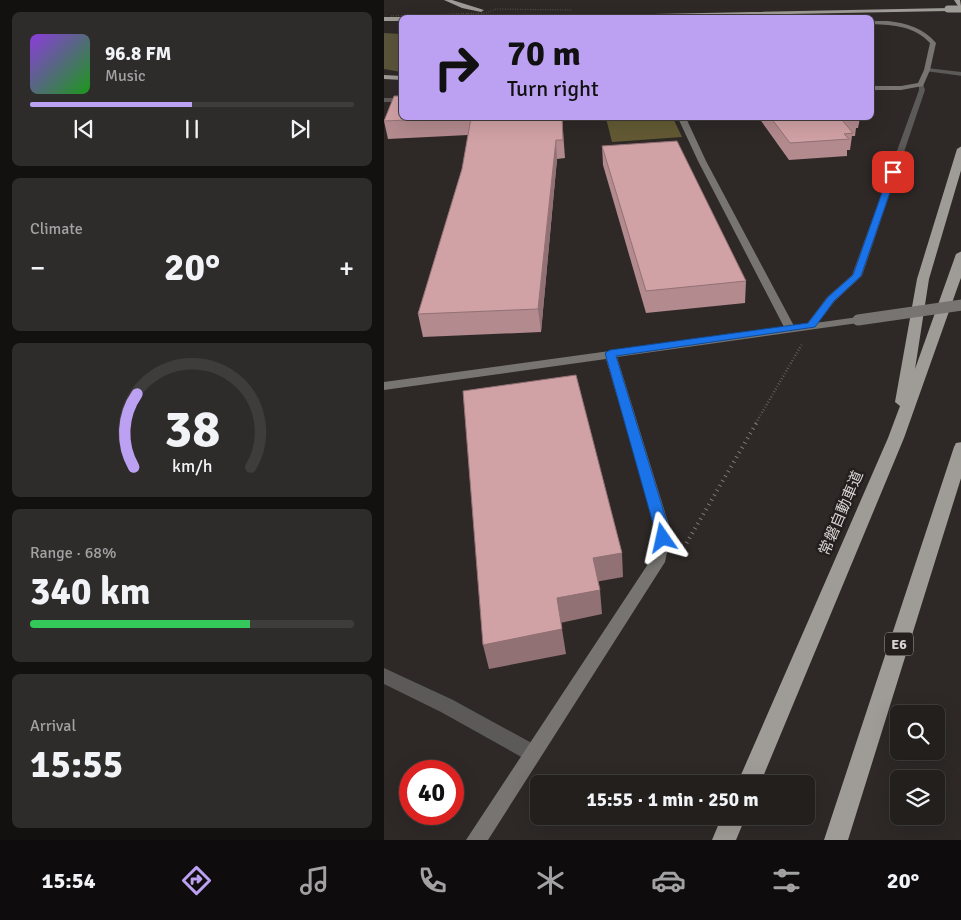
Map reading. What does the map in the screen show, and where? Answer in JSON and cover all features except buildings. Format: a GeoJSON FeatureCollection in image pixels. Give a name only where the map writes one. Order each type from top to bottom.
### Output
{"type":"FeatureCollection","features":[{"type":"Feature","properties":{"kind":"highway"},"geometry":{"type":"LineString","coordinates":[[447,0],[464,7],[508,12],[706,10],[750,13]]}},
{"type":"Feature","properties":{"kind":"highway"},"geometry":{"type":"LineString","coordinates":[[874,19],[961,11],[957,0]]}},
{"type":"Feature","properties":{"kind":"highway"},"geometry":{"type":"LineString","coordinates":[[641,15],[949,12]]}},
{"type":"Feature","properties":{"kind":"highway"},"geometry":{"type":"LineString","coordinates":[[825,15],[949,12]]}},
{"type":"Feature","properties":{"kind":"highway"},"geometry":{"type":"LineString","coordinates":[[384,19],[399,19]]}},
{"type":"Feature","properties":{"kind":"highway"},"geometry":{"type":"LineString","coordinates":[[384,24],[399,24]]}},
{"type":"Feature","properties":{"kind":"highway"},"geometry":{"type":"LineString","coordinates":[[384,76],[399,78]]}},
{"type":"Feature","properties":{"kind":"highway"},"geometry":{"type":"LineString","coordinates":[[384,82],[399,83]]}},
{"type":"Feature","properties":{"kind":"highway"},"geometry":{"type":"LineString","coordinates":[[896,438],[923,279],[961,149]]}},
{"type":"Feature","properties":{"kind":"highway","name":"常磐自動車道"},"geometry":{"type":"LineString","coordinates":[[752,775],[896,438],[952,286],[961,254]]}},
{"type":"Feature","properties":{"kind":"highway","name":"E6"},"geometry":{"type":"LineString","coordinates":[[836,840],[961,447]]}},
{"type":"Feature","properties":{"kind":"highway"},"geometry":{"type":"LineString","coordinates":[[724,840],[730,825]]}},
{"type":"Feature","properties":{"kind":"street"},"geometry":{"type":"LineString","coordinates":[[811,325],[831,299],[857,276],[922,90],[921,85],[927,70],[933,43],[928,37],[898,24],[874,23]]}},
{"type":"Feature","properties":{"kind":"street"},"geometry":{"type":"LineString","coordinates":[[927,70],[961,74]]}},
{"type":"Feature","properties":{"kind":"street"},"geometry":{"type":"LineString","coordinates":[[874,88],[901,88],[921,85]]}},
{"type":"Feature","properties":{"kind":"street"},"geometry":{"type":"LineString","coordinates":[[384,100],[399,100]]}},
{"type":"Feature","properties":{"kind":"street"},"geometry":{"type":"LineString","coordinates":[[683,120],[702,161],[790,328]]}},
{"type":"Feature","properties":{"kind":"street"},"geometry":{"type":"LineString","coordinates":[[384,386],[961,305]]}},
{"type":"Feature","properties":{"kind":"street"},"geometry":{"type":"LineString","coordinates":[[476,840],[656,562],[663,538],[661,522],[610,353]]}},
{"type":"Feature","properties":{"kind":"street"},"geometry":{"type":"LineString","coordinates":[[384,676],[447,706],[532,753]]}},
{"type":"Feature","properties":{"kind":"path"},"geometry":{"type":"LineString","coordinates":[[438,15],[486,14],[496,9],[571,10]]}},
{"type":"Feature","properties":{"kind":"path"},"geometry":{"type":"LineString","coordinates":[[391,16],[399,16]]}},
{"type":"Feature","properties":{"kind":"path"},"geometry":{"type":"LineString","coordinates":[[656,562],[686,544],[803,342]]}},
{"type":"Feature","properties":{"kind":"shaded area"},"geometry":{"type":"Polygon","coordinates":[[[384,33],[399,34],[399,72],[384,69],[384,33]]]}},
{"type":"Feature","properties":{"kind":"shaded area"},"geometry":{"type":"Polygon","coordinates":[[[606,120],[674,120],[682,137],[612,142],[606,120]]]}},
{"type":"Feature","properties":{"kind":"route"},"geometry":{"type":"LineString","coordinates":[[663,538],[661,522],[610,353],[811,325],[831,299],[857,276],[893,172]]}}]}
